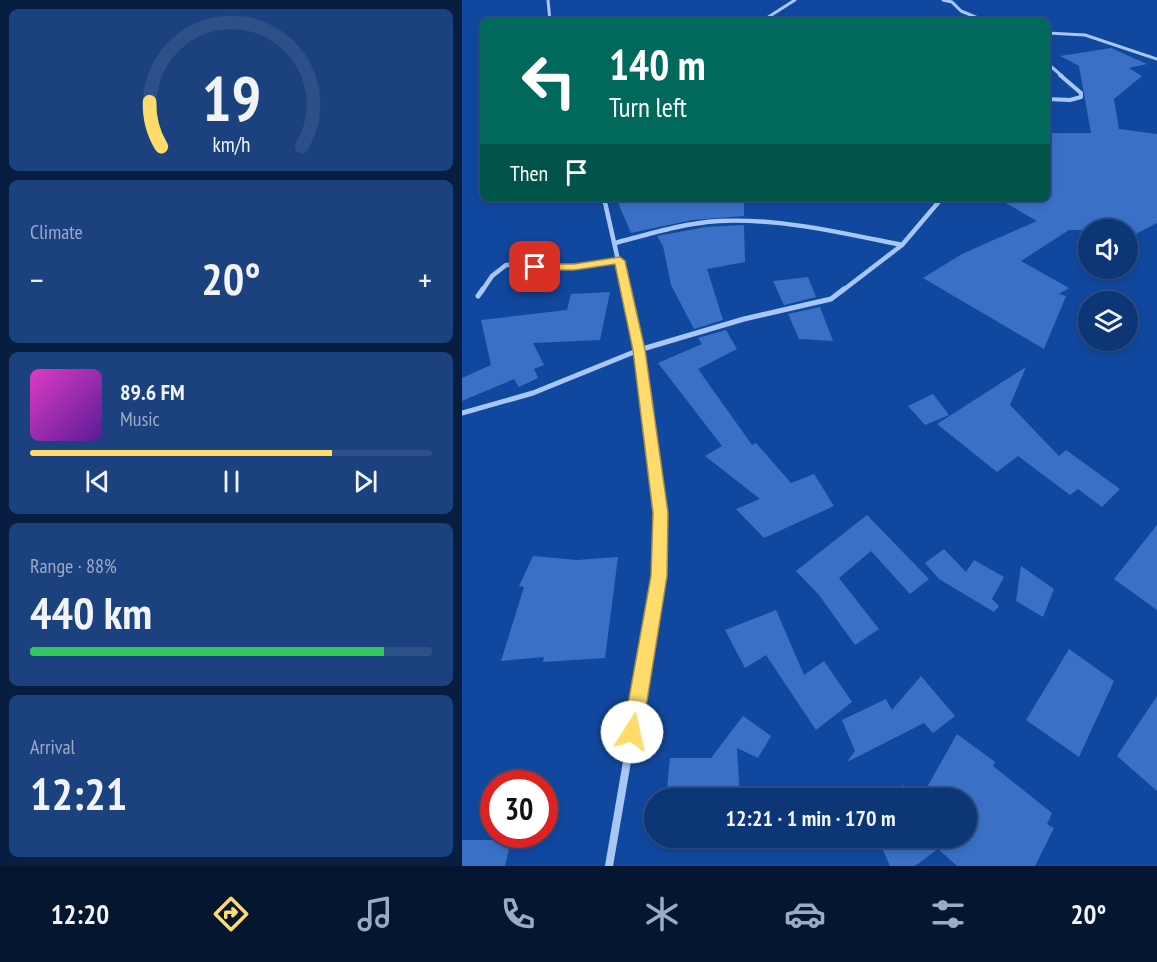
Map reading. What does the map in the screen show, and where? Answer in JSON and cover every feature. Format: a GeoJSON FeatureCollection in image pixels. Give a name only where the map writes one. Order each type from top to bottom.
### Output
{"type":"FeatureCollection","features":[{"type":"Feature","properties":{"kind":"street"},"geometry":{"type":"LineString","coordinates":[[548,0],[550,18]]}},
{"type":"Feature","properties":{"kind":"street"},"geometry":{"type":"LineString","coordinates":[[767,18],[795,0]]}},
{"type":"Feature","properties":{"kind":"street"},"geometry":{"type":"LineString","coordinates":[[943,0],[954,1],[961,11],[978,18]]}},
{"type":"Feature","properties":{"kind":"street"},"geometry":{"type":"LineString","coordinates":[[1050,33],[1085,35],[1157,59]]}},
{"type":"Feature","properties":{"kind":"street"},"geometry":{"type":"LineString","coordinates":[[1050,66],[1080,93],[1081,97],[1070,100],[1050,99]]}},
{"type":"Feature","properties":{"kind":"street"},"geometry":{"type":"LineString","coordinates":[[605,201],[639,350],[661,513],[659,576],[609,866]]}},
{"type":"Feature","properties":{"kind":"street"},"geometry":{"type":"LineString","coordinates":[[462,413],[533,393],[639,350],[744,319],[831,299],[902,245],[939,201]]}},
{"type":"Feature","properties":{"kind":"street"},"geometry":{"type":"LineString","coordinates":[[615,243],[673,228],[717,221],[766,222],[902,245]]}},
{"type":"Feature","properties":{"kind":"street"},"geometry":{"type":"LineString","coordinates":[[478,296],[492,276],[506,265],[574,267],[620,261]]}},
{"type":"Feature","properties":{"kind":"building"},"geometry":{"type":"Polygon","coordinates":[[[1111,48],[1147,64],[1129,68],[1142,76],[1114,99],[1119,129],[1157,134],[1157,223],[1138,233],[1138,219],[1078,219],[1078,230],[1069,230],[1021,261],[1069,288],[1059,294],[1066,296],[1044,349],[923,278],[962,254],[1037,221],[1002,201],[1050,201],[1050,133],[1091,133],[1079,66],[1060,56],[1111,48]]]}},
{"type":"Feature","properties":{"kind":"building"},"geometry":{"type":"Polygon","coordinates":[[[617,201],[744,201],[744,216],[692,220],[631,233],[617,201]]]}},
{"type":"Feature","properties":{"kind":"building"},"geometry":{"type":"Polygon","coordinates":[[[744,225],[745,262],[707,269],[723,320],[694,329],[671,285],[663,246],[657,236],[706,227],[744,225]]]}},
{"type":"Feature","properties":{"kind":"building"},"geometry":{"type":"Polygon","coordinates":[[[808,277],[816,297],[784,305],[773,281],[808,277]]]}},
{"type":"Feature","properties":{"kind":"building"},"geometry":{"type":"Polygon","coordinates":[[[610,292],[600,340],[533,343],[544,365],[534,369],[538,378],[519,387],[514,379],[462,401],[462,378],[491,365],[481,320],[567,310],[571,294],[610,292]]]}},
{"type":"Feature","properties":{"kind":"building"},"geometry":{"type":"Polygon","coordinates":[[[820,307],[833,341],[799,339],[788,314],[820,307]]]}},
{"type":"Feature","properties":{"kind":"building"},"geometry":{"type":"Polygon","coordinates":[[[726,330],[737,349],[698,369],[752,445],[756,443],[791,483],[814,474],[834,506],[764,538],[736,509],[760,499],[705,456],[722,446],[658,363],[702,344],[698,338],[726,330]]]}},
{"type":"Feature","properties":{"kind":"building"},"geometry":{"type":"Polygon","coordinates":[[[1026,367],[1010,405],[1059,456],[1066,450],[1120,489],[1102,507],[1078,489],[1070,495],[1018,456],[997,472],[937,424],[1026,367]]]}},
{"type":"Feature","properties":{"kind":"building"},"geometry":{"type":"Polygon","coordinates":[[[933,394],[949,415],[925,425],[908,406],[933,394]]]}},
{"type":"Feature","properties":{"kind":"building"},"geometry":{"type":"Polygon","coordinates":[[[867,515],[929,579],[910,594],[871,551],[839,578],[879,629],[855,645],[819,595],[796,571],[867,515]]]}},
{"type":"Feature","properties":{"kind":"building"},"geometry":{"type":"Polygon","coordinates":[[[1157,525],[1157,610],[1114,579],[1157,525]]]}},
{"type":"Feature","properties":{"kind":"building"},"geometry":{"type":"Polygon","coordinates":[[[944,549],[966,572],[974,560],[1004,577],[992,599],[999,606],[994,612],[939,579],[925,563],[944,549]]]}},
{"type":"Feature","properties":{"kind":"building"},"geometry":{"type":"Polygon","coordinates":[[[533,556],[577,560],[618,557],[605,658],[543,662],[544,657],[501,661],[524,587],[519,586],[533,556]]]}},
{"type":"Feature","properties":{"kind":"building"},"geometry":{"type":"Polygon","coordinates":[[[1021,566],[1054,589],[1043,617],[1016,601],[1021,566]]]}},
{"type":"Feature","properties":{"kind":"building"},"geometry":{"type":"Polygon","coordinates":[[[776,610],[804,675],[824,661],[852,702],[816,730],[766,655],[745,668],[725,630],[776,610]]]}},
{"type":"Feature","properties":{"kind":"building"},"geometry":{"type":"Polygon","coordinates":[[[1069,649],[1114,681],[1079,757],[1026,720],[1069,649]]]}},
{"type":"Feature","properties":{"kind":"building"},"geometry":{"type":"Polygon","coordinates":[[[921,676],[955,716],[933,733],[924,723],[847,762],[855,751],[842,720],[886,699],[892,710],[921,676]]]}},
{"type":"Feature","properties":{"kind":"building"},"geometry":{"type":"Polygon","coordinates":[[[1157,696],[1157,791],[1117,756],[1157,696]]]}},
{"type":"Feature","properties":{"kind":"building"},"geometry":{"type":"Polygon","coordinates":[[[743,716],[771,736],[758,758],[737,748],[739,788],[667,788],[670,758],[711,758],[743,716]]]}},
{"type":"Feature","properties":{"kind":"building"},"geometry":{"type":"Polygon","coordinates":[[[957,734],[995,762],[993,766],[1052,813],[1047,824],[1054,828],[1035,866],[957,866],[938,849],[915,866],[890,866],[882,848],[977,848],[977,788],[927,788],[957,734]]]}},
{"type":"Feature","properties":{"kind":"building"},"geometry":{"type":"Polygon","coordinates":[[[462,840],[480,840],[480,848],[509,848],[505,866],[462,866],[462,840]]]}},
{"type":"Feature","properties":{"kind":"route"},"geometry":{"type":"LineString","coordinates":[[535,267],[574,267],[620,261],[639,350],[661,513],[659,576],[632,732]]}}]}
